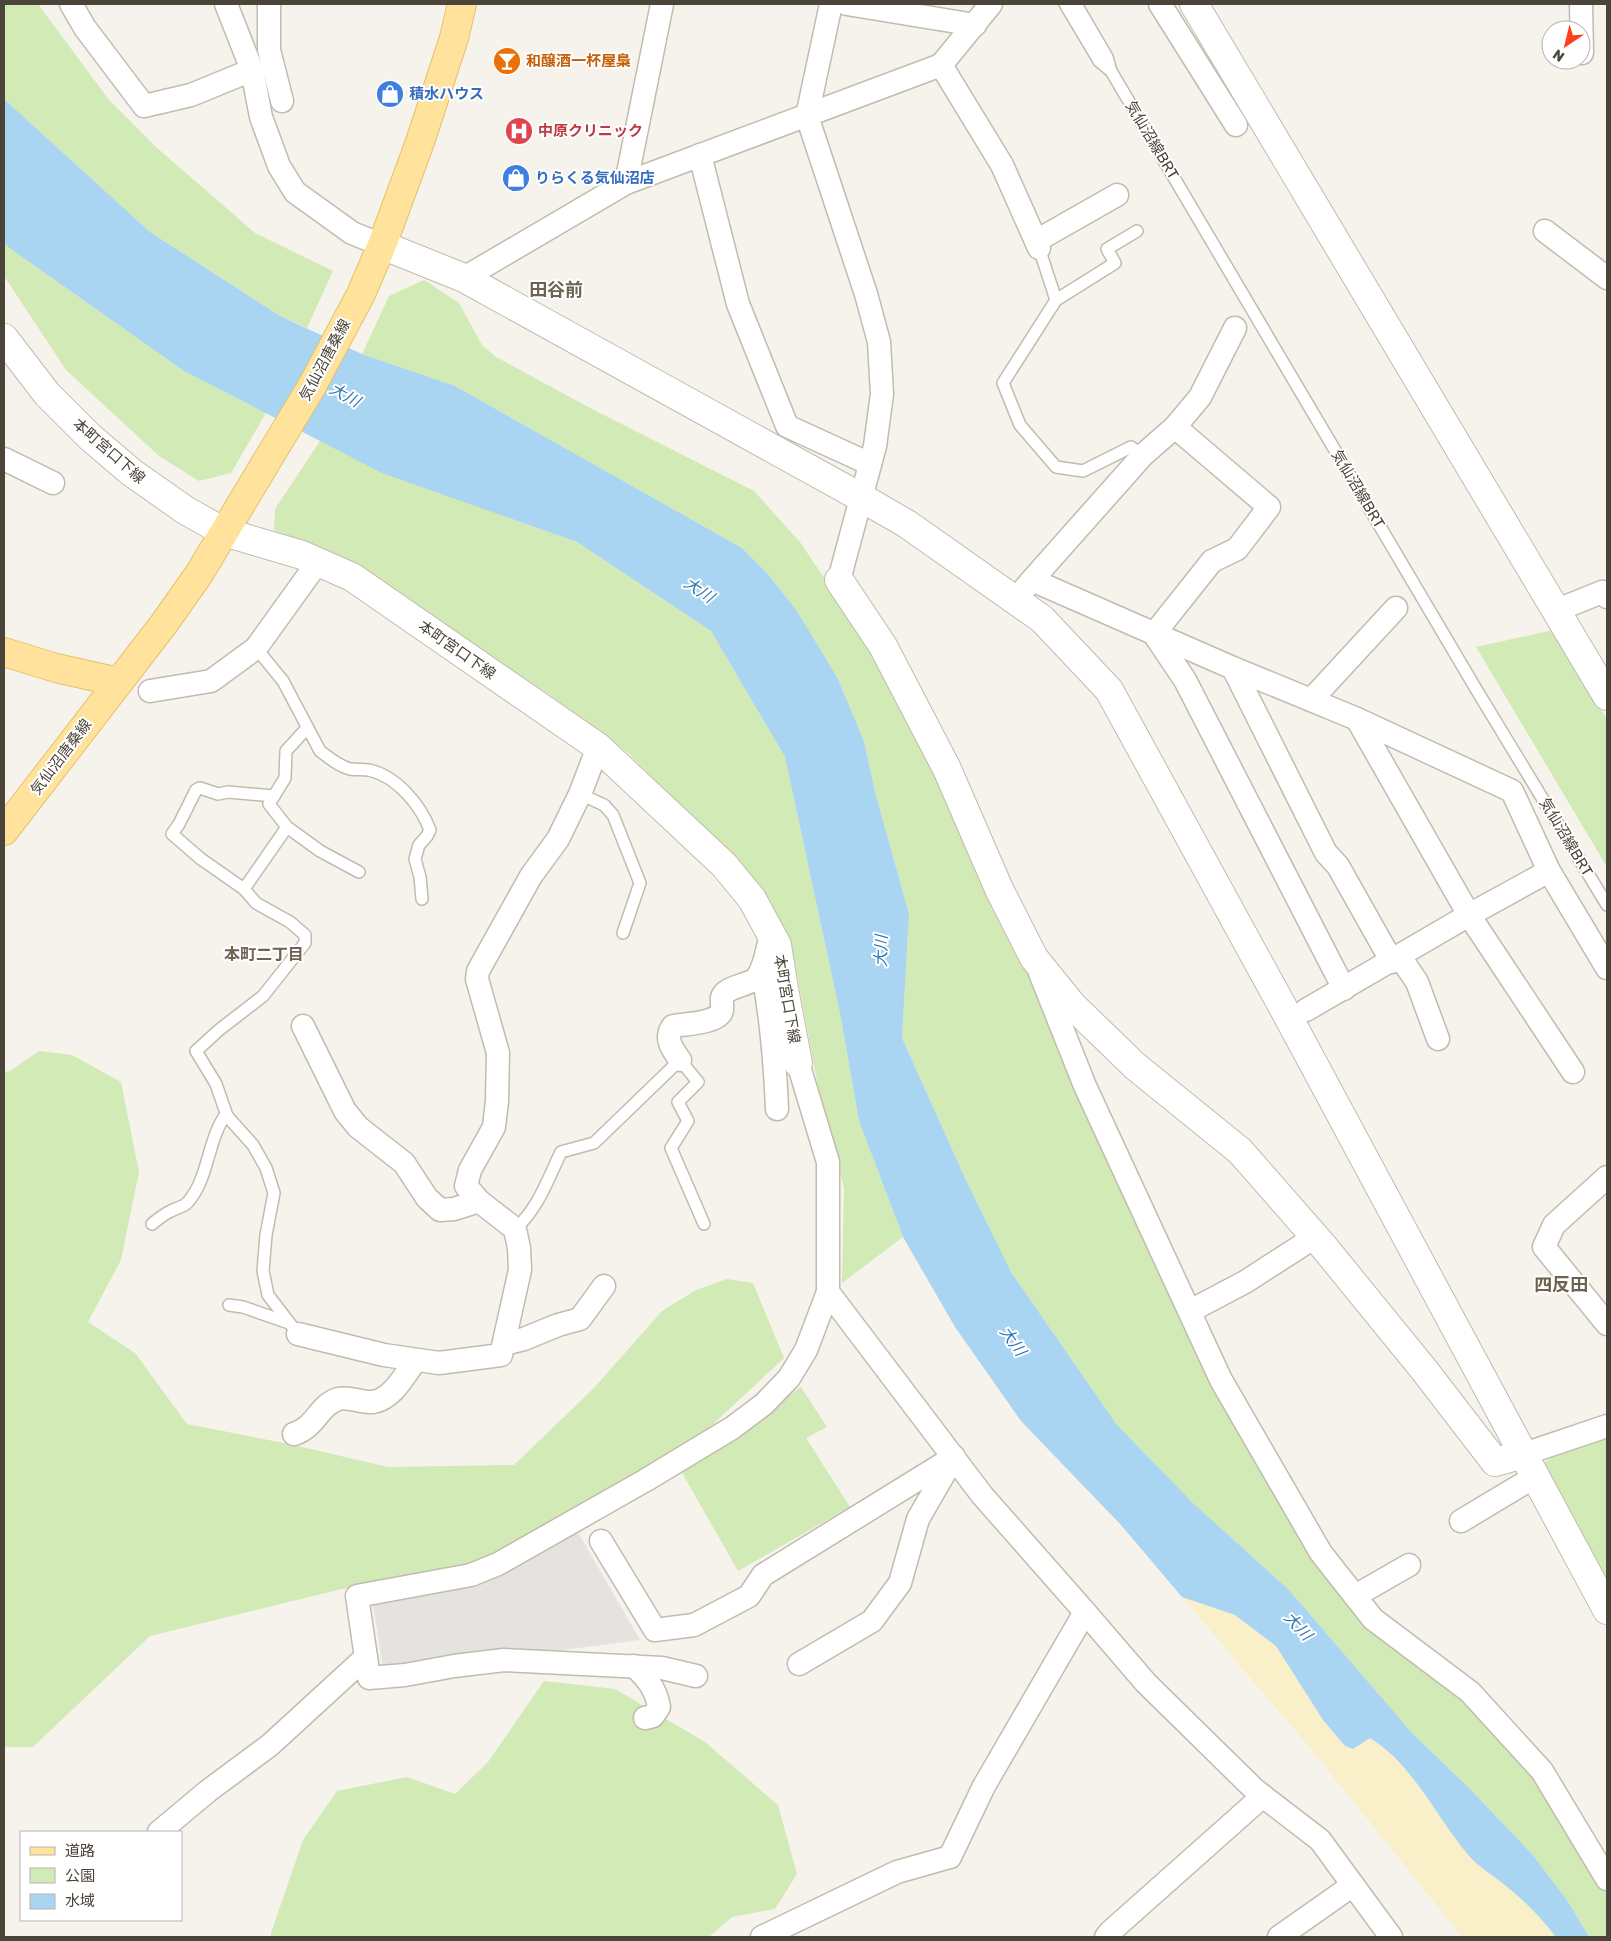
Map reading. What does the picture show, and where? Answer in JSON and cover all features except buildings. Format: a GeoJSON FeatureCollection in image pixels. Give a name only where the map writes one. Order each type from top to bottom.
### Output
{"type":"FeatureCollection","features":[{"type":"Feature","properties":{"kind":"main road","name":"気仙沼唐桑線"},"geometry":{"type":"LineString","coordinates":[[4,831],[194,581],[262,472],[312,386],[360,294],[382,245],[420,142],[454,38],[462,4]]}},
{"type":"Feature","properties":{"kind":"main road"},"geometry":{"type":"LineString","coordinates":[[4,652],[56,668],[118,682]]}},
{"type":"Feature","properties":{"kind":"street"},"geometry":{"type":"LineString","coordinates":[[71,4],[85,28],[144,106],[191,96],[252,70]]}},
{"type":"Feature","properties":{"kind":"street"},"geometry":{"type":"LineString","coordinates":[[226,4],[252,70],[261,117],[279,166],[294,192],[352,232],[464,278],[862,498],[1023,590],[1154,634],[1357,719],[1512,791],[1549,871],[1607,968]]}},
{"type":"Feature","properties":{"kind":"street"},"geometry":{"type":"LineString","coordinates":[[269,4],[269,50],[282,101]]}},
{"type":"Feature","properties":{"kind":"street"},"geometry":{"type":"LineString","coordinates":[[626,183],[662,4]]}},
{"type":"Feature","properties":{"kind":"street"},"geometry":{"type":"LineString","coordinates":[[831,4],[807,116],[866,294],[879,342],[882,394],[875,446],[839,580],[883,646],[947,769],[998,888],[1034,958],[1085,1086],[1224,1386],[1320,1553],[1374,1619],[1470,1692],[1542,1771],[1607,1879]]}},
{"type":"Feature","properties":{"kind":"street"},"geometry":{"type":"LineString","coordinates":[[847,4],[975,26]]}},
{"type":"Feature","properties":{"kind":"street"},"geometry":{"type":"LineString","coordinates":[[464,278],[626,183],[942,65],[991,4]]}},
{"type":"Feature","properties":{"kind":"street"},"geometry":{"type":"LineString","coordinates":[[1160,4],[1236,125]]}},
{"type":"Feature","properties":{"kind":"street"},"geometry":{"type":"LineString","coordinates":[[1194,4],[1607,696]]}},
{"type":"Feature","properties":{"kind":"street"},"geometry":{"type":"LineString","coordinates":[[1581,4],[1581,20]]}},
{"type":"Feature","properties":{"kind":"street"},"geometry":{"type":"LineString","coordinates":[[942,65],[1002,165],[1038,245],[1117,195]]}},
{"type":"Feature","properties":{"kind":"street"},"geometry":{"type":"LineString","coordinates":[[700,155],[738,304],[787,426],[870,464]]}},
{"type":"Feature","properties":{"kind":"street"},"geometry":{"type":"LineString","coordinates":[[1545,232],[1607,278]]}},
{"type":"Feature","properties":{"kind":"street"},"geometry":{"type":"LineString","coordinates":[[1023,590],[1143,455],[1175,427],[1200,397],[1235,328]]}},
{"type":"Feature","properties":{"kind":"street","name":"本町宮口下線"},"geometry":{"type":"LineString","coordinates":[[4,338],[47,394],[90,437],[131,472],[186,510],[224,532],[302,555],[352,577],[598,747],[724,865],[752,899],[778,945],[798,1063]]}},
{"type":"Feature","properties":{"kind":"street"},"geometry":{"type":"LineString","coordinates":[[1154,634],[1212,562],[1236,549],[1269,507],[1175,427]]}},
{"type":"Feature","properties":{"kind":"street"},"geometry":{"type":"LineString","coordinates":[[4,459],[53,483]]}},
{"type":"Feature","properties":{"kind":"street"},"geometry":{"type":"LineString","coordinates":[[150,691],[211,681],[256,648],[318,562]]}},
{"type":"Feature","properties":{"kind":"street"},"geometry":{"type":"LineString","coordinates":[[1023,590],[1042,619],[1109,690],[1607,1610]]}},
{"type":"Feature","properties":{"kind":"street"},"geometry":{"type":"LineString","coordinates":[[1555,611],[1602,592],[1607,597]]}},
{"type":"Feature","properties":{"kind":"street"},"geometry":{"type":"LineString","coordinates":[[1310,700],[1396,608]]}},
{"type":"Feature","properties":{"kind":"street"},"geometry":{"type":"LineString","coordinates":[[1154,634],[1185,680],[1344,989]]}},
{"type":"Feature","properties":{"kind":"street"},"geometry":{"type":"LineString","coordinates":[[1233,668],[1326,853],[1338,866],[1396,960],[1417,982],[1438,1039]]}},
{"type":"Feature","properties":{"kind":"street"},"geometry":{"type":"LineString","coordinates":[[1357,719],[1469,915],[1573,1072]]}},
{"type":"Feature","properties":{"kind":"street"},"geometry":{"type":"LineString","coordinates":[[294,1329],[384,1355],[439,1363],[501,1355],[520,1270],[519,1248],[515,1229],[479,1202],[466,1186],[470,1170],[494,1127],[497,1101],[498,1053],[477,979],[478,971],[531,876],[558,839],[580,794],[598,747]]}},
{"type":"Feature","properties":{"kind":"street"},"geometry":{"type":"LineString","coordinates":[[1306,1010],[1396,960],[1469,915],[1549,871]]}},
{"type":"Feature","properties":{"kind":"street"},"geometry":{"type":"LineString","coordinates":[[680,1060],[672,1049],[669,1040],[670,1031],[673,1026],[718,1017],[722,1011],[721,998],[725,992],[755,979],[762,968],[771,934]]}},
{"type":"Feature","properties":{"kind":"street"},"geometry":{"type":"LineString","coordinates":[[1034,958],[1072,1005],[1135,1066],[1240,1151],[1315,1237],[1425,1370],[1495,1462],[1530,1465]]}},
{"type":"Feature","properties":{"kind":"street"},"geometry":{"type":"LineString","coordinates":[[762,968],[775,1051],[777,1109]]}},
{"type":"Feature","properties":{"kind":"street"},"geometry":{"type":"LineString","coordinates":[[302,1026],[345,1111],[358,1127],[404,1163],[427,1198],[440,1210],[454,1209],[479,1202]]}},
{"type":"Feature","properties":{"kind":"street"},"geometry":{"type":"LineString","coordinates":[[696,1676],[662,1668],[504,1660],[404,1675],[370,1678],[357,1596],[471,1574],[498,1564],[638,1485],[732,1428],[764,1404],[789,1378],[806,1350],[828,1292],[828,1162],[798,1063]]}},
{"type":"Feature","properties":{"kind":"street"},"geometry":{"type":"LineString","coordinates":[[1607,1177],[1554,1225],[1544,1246],[1607,1324]]}},
{"type":"Feature","properties":{"kind":"street"},"geometry":{"type":"LineString","coordinates":[[1190,1311],[1245,1282],[1315,1237]]}},
{"type":"Feature","properties":{"kind":"street"},"geometry":{"type":"LineString","coordinates":[[504,1344],[580,1319],[604,1286]]}},
{"type":"Feature","properties":{"kind":"street"},"geometry":{"type":"LineString","coordinates":[[828,1292],[982,1495],[1084,1612],[1146,1683],[1263,1796],[1320,1840],[1391,1937]]}},
{"type":"Feature","properties":{"kind":"street"},"geometry":{"type":"LineString","coordinates":[[294,1434],[308,1428],[324,1408],[339,1399],[373,1402],[388,1395],[416,1360]]}},
{"type":"Feature","properties":{"kind":"street"},"geometry":{"type":"LineString","coordinates":[[1461,1521],[1530,1465],[1607,1426]]}},
{"type":"Feature","properties":{"kind":"street"},"geometry":{"type":"LineString","coordinates":[[601,1541],[655,1630],[694,1625],[749,1596],[763,1575],[954,1457]]}},
{"type":"Feature","properties":{"kind":"street"},"geometry":{"type":"LineString","coordinates":[[799,1664],[872,1621],[900,1583],[918,1519],[954,1457]]}},
{"type":"Feature","properties":{"kind":"street"},"geometry":{"type":"LineString","coordinates":[[1355,1596],[1409,1565]]}},
{"type":"Feature","properties":{"kind":"street"},"geometry":{"type":"LineString","coordinates":[[762,1937],[897,1872],[950,1857],[984,1786],[1084,1612]]}},
{"type":"Feature","properties":{"kind":"street"},"geometry":{"type":"LineString","coordinates":[[160,1831],[208,1791],[270,1745],[366,1657]]}},
{"type":"Feature","properties":{"kind":"street"},"geometry":{"type":"LineString","coordinates":[[634,1666],[645,1676],[657,1695],[659,1707],[653,1716],[645,1718]]}},
{"type":"Feature","properties":{"kind":"street"},"geometry":{"type":"LineString","coordinates":[[1106,1937],[1263,1796]]}},
{"type":"Feature","properties":{"kind":"street"},"geometry":{"type":"LineString","coordinates":[[1279,1937],[1353,1885]]}},
{"type":"Feature","properties":{"kind":"lane","name":"気仙沼線BRT"},"geometry":{"type":"LineString","coordinates":[[1065,4],[1099,61],[1111,71]]}},
{"type":"Feature","properties":{"kind":"lane","name":"気仙沼線BRT"},"geometry":{"type":"LineString","coordinates":[[1076,4],[1107,57],[1111,71],[1607,906]]}},
{"type":"Feature","properties":{"kind":"lane"},"geometry":{"type":"LineString","coordinates":[[1137,232],[1107,249],[1115,264],[1056,300],[1003,383],[1020,425],[1056,467],[1084,471],[1131,447],[1143,455]]}},
{"type":"Feature","properties":{"kind":"lane"},"geometry":{"type":"LineString","coordinates":[[1038,245],[1056,300]]}},
{"type":"Feature","properties":{"kind":"lane"},"geometry":{"type":"LineString","coordinates":[[256,648],[283,681],[320,751],[330,759],[350,769],[371,770],[390,780],[408,794],[424,814],[430,830],[428,836],[419,846],[415,859],[420,876],[422,899]]}},
{"type":"Feature","properties":{"kind":"lane"},"geometry":{"type":"LineString","coordinates":[[307,728],[286,751],[285,778],[269,804],[287,827],[320,851],[359,872]]}},
{"type":"Feature","properties":{"kind":"lane"},"geometry":{"type":"LineString","coordinates":[[274,796],[228,792],[218,794],[200,788],[196,790],[172,834],[201,859],[244,888],[256,903],[290,922],[305,935],[305,943],[263,996],[196,1051],[216,1084],[226,1114],[253,1145],[269,1177],[274,1193],[266,1235],[263,1271],[268,1295],[294,1329]]}},
{"type":"Feature","properties":{"kind":"lane"},"geometry":{"type":"LineString","coordinates":[[580,794],[604,805],[612,815],[640,883],[623,933]]}},
{"type":"Feature","properties":{"kind":"lane"},"geometry":{"type":"LineString","coordinates":[[244,888],[287,827]]}},
{"type":"Feature","properties":{"kind":"lane"},"geometry":{"type":"LineString","coordinates":[[515,1229],[528,1218],[561,1152],[594,1143],[680,1060],[698,1082],[678,1102],[688,1121],[671,1148],[704,1224]]}},
{"type":"Feature","properties":{"kind":"lane"},"geometry":{"type":"LineString","coordinates":[[152,1224],[165,1214],[187,1204],[201,1180],[212,1138],[226,1114]]}},
{"type":"Feature","properties":{"kind":"lane"},"geometry":{"type":"LineString","coordinates":[[229,1305],[242,1307],[294,1329]]}},
{"type":"Feature","properties":{"kind":"green space"},"geometry":{"type":"Polygon","coordinates":[[[4,4],[38,4],[109,100],[156,147],[255,233],[333,271],[307,328],[280,316],[150,232],[4,99],[4,4]]]}},
{"type":"Feature","properties":{"kind":"green space"},"geometry":{"type":"Polygon","coordinates":[[[4,242],[8,247],[184,371],[266,413],[231,473],[199,481],[159,456],[66,370],[4,276],[4,242]]]}},
{"type":"Feature","properties":{"kind":"green space"},"geometry":{"type":"Polygon","coordinates":[[[424,280],[459,303],[482,345],[496,357],[592,409],[754,491],[800,542],[859,630],[978,855],[1037,992],[1221,1380],[1373,1619],[1477,1699],[1607,1879],[1607,1937],[1589,1937],[1567,1900],[1532,1854],[1468,1787],[1413,1734],[1289,1590],[1193,1503],[1117,1425],[1011,1272],[965,1178],[902,1038],[909,914],[875,792],[864,741],[837,677],[797,611],[767,573],[742,548],[455,386],[362,354],[389,296],[424,280]]]}},
{"type":"Feature","properties":{"kind":"green space"},"geometry":{"type":"Polygon","coordinates":[[[320,441],[515,520],[577,542],[711,631],[785,757],[840,1013],[859,1121],[903,1237],[842,1283],[844,1188],[819,1092],[794,958],[753,887],[719,844],[627,752],[550,695],[353,565],[274,530],[275,509],[320,441]]]}},
{"type":"Feature","properties":{"kind":"green space"},"geometry":{"type":"Polygon","coordinates":[[[1553,630],[1607,719],[1607,867],[1476,647],[1553,630]]]}},
{"type":"Feature","properties":{"kind":"green space"},"geometry":{"type":"Polygon","coordinates":[[[39,1051],[72,1055],[121,1082],[139,1172],[121,1260],[88,1322],[135,1353],[187,1424],[289,1444],[388,1467],[514,1465],[593,1389],[662,1311],[696,1290],[727,1279],[753,1283],[784,1358],[665,1469],[492,1558],[462,1567],[342,1589],[150,1636],[33,1747],[4,1747],[4,1072],[10,1071],[39,1051]]]}},
{"type":"Feature","properties":{"kind":"green space"},"geometry":{"type":"Polygon","coordinates":[[[801,1387],[827,1427],[806,1438],[850,1507],[738,1571],[681,1471],[801,1387]]]}},
{"type":"Feature","properties":{"kind":"green space"},"geometry":{"type":"Polygon","coordinates":[[[1607,1438],[1607,1599],[1525,1475],[1554,1456],[1607,1438]]]}},
{"type":"Feature","properties":{"kind":"green space"},"geometry":{"type":"Polygon","coordinates":[[[544,1681],[615,1689],[705,1742],[778,1805],[797,1874],[775,1909],[732,1917],[709,1937],[271,1937],[303,1840],[337,1791],[407,1777],[455,1794],[488,1762],[544,1681]]]}},
{"type":"Feature","properties":{"kind":"sand"},"geometry":{"type":"Polygon","coordinates":[[[1182,1597],[1235,1615],[1276,1646],[1323,1720],[1345,1746],[1353,1749],[1370,1738],[1386,1750],[1412,1778],[1470,1857],[1520,1898],[1539,1916],[1556,1937],[1462,1937],[1320,1760],[1182,1597]]]}},
{"type":"Feature","properties":{"kind":"shaded area"},"geometry":{"type":"Polygon","coordinates":[[[575,1527],[640,1640],[384,1673],[372,1599],[575,1527]]]}},
{"type":"Feature","properties":{"kind":"water","name":"大川"},"geometry":{"type":"Polygon","coordinates":[[[4,99],[150,232],[280,316],[362,354],[455,386],[742,548],[767,573],[797,611],[837,677],[864,741],[875,792],[909,914],[902,1038],[965,1178],[1011,1272],[1117,1425],[1193,1503],[1289,1590],[1413,1734],[1468,1787],[1532,1854],[1567,1900],[1589,1937],[1556,1937],[1539,1916],[1520,1898],[1478,1865],[1458,1842],[1412,1777],[1386,1749],[1370,1738],[1353,1749],[1345,1746],[1323,1720],[1276,1646],[1235,1615],[1182,1597],[1121,1525],[1021,1421],[955,1327],[903,1237],[859,1121],[840,1013],[785,757],[711,631],[577,542],[382,473],[184,371],[8,247],[4,242],[4,99]]]}},
{"type":"Feature","properties":{"kind":"place","name":"和醸酒一杯屋梟"},"geometry":{"type":"Point","coordinates":[507,61]}},
{"type":"Feature","properties":{"kind":"place","name":"積水ハウス"},"geometry":{"type":"Point","coordinates":[390,94]}},
{"type":"Feature","properties":{"kind":"place","name":"中原クリニック"},"geometry":{"type":"Point","coordinates":[519,131]}},
{"type":"Feature","properties":{"kind":"place","name":"りらくる気仙沼店"},"geometry":{"type":"Point","coordinates":[516,178]}},
{"type":"Feature","properties":{"kind":"district","name":"田谷前"},"geometry":{"type":"Point","coordinates":[556,290]}},
{"type":"Feature","properties":{"kind":"district","name":"本町二丁目"},"geometry":{"type":"Point","coordinates":[264,954]}},
{"type":"Feature","properties":{"kind":"district","name":"四反田"},"geometry":{"type":"Point","coordinates":[1561,1285]}}]}
